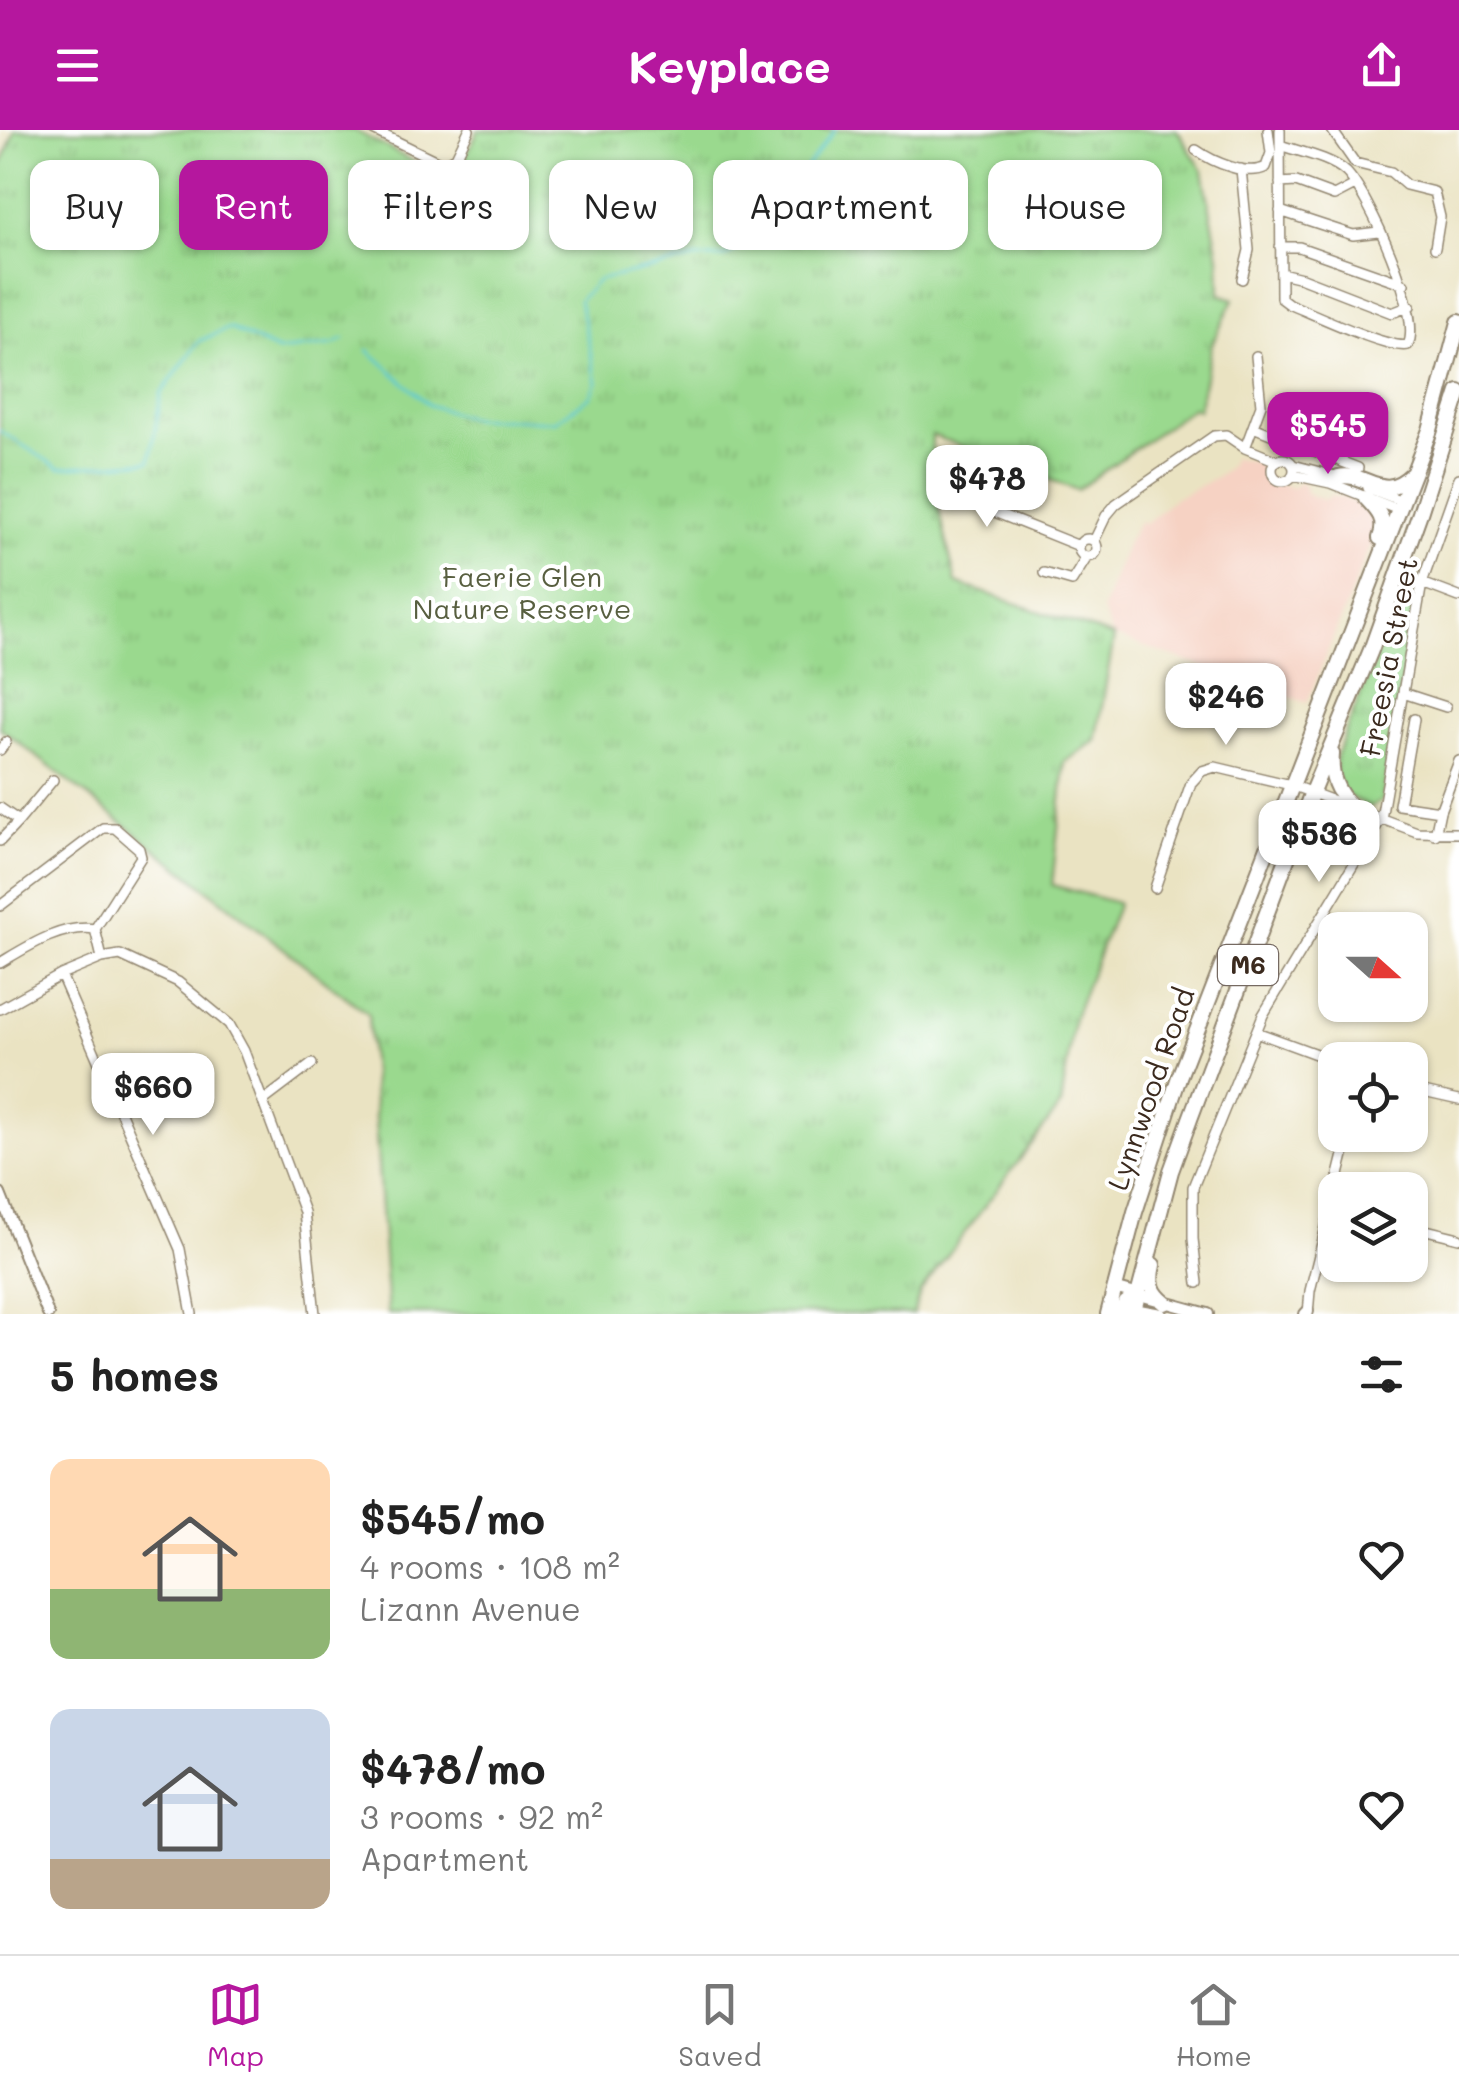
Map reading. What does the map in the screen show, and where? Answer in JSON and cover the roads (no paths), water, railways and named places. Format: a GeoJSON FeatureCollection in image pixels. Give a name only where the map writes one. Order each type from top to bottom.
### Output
{"type":"FeatureCollection","features":[{"type":"Feature","properties":{"kind":"main road","name":"Lynnwood Road"},"geometry":{"type":"LineString","coordinates":[[1123,1304],[1135,1212],[1178,1078],[1360,610],[1405,506],[1459,322]]}},
{"type":"Feature","properties":{"kind":"main road"},"geometry":{"type":"LineString","coordinates":[[1412,534],[1418,516],[1405,506],[1423,489],[1459,383]]}},
{"type":"Feature","properties":{"kind":"main road","name":"Lynnwood Road"},"geometry":{"type":"LineString","coordinates":[[1123,1304],[1312,792],[1371,650],[1459,392]]}},
{"type":"Feature","properties":{"kind":"main road"},"geometry":{"type":"LineString","coordinates":[[1338,476],[1349,475],[1386,487],[1401,484],[1412,473]]}},
{"type":"Feature","properties":{"kind":"main road"},"geometry":{"type":"LineString","coordinates":[[1360,610],[1364,581],[1384,523],[1366,498]]}},
{"type":"Feature","properties":{"kind":"main road"},"geometry":{"type":"LineString","coordinates":[[1332,743],[1333,781],[1352,807]]}},
{"type":"Feature","properties":{"kind":"main road"},"geometry":{"type":"LineString","coordinates":[[1163,1308],[1150,1282],[1190,1119]]}},
{"type":"Feature","properties":{"kind":"street"},"geometry":{"type":"LineString","coordinates":[[374,130],[435,162],[452,161],[469,130]]}},
{"type":"Feature","properties":{"kind":"street"},"geometry":{"type":"LineString","coordinates":[[1196,150],[1241,169],[1258,171],[1266,167],[1270,153],[1268,130]]}},
{"type":"Feature","properties":{"kind":"street"},"geometry":{"type":"LineString","coordinates":[[1280,130],[1280,145],[1280,247],[1283,301],[1401,348],[1408,346],[1413,335],[1404,284],[1355,185],[1343,169],[1280,145]]}},
{"type":"Feature","properties":{"kind":"street"},"geometry":{"type":"LineString","coordinates":[[1332,130],[1357,164],[1391,172],[1406,185],[1434,192],[1440,217],[1435,248]]}},
{"type":"Feature","properties":{"kind":"street"},"geometry":{"type":"LineString","coordinates":[[1241,169],[1248,250],[1242,278]]}},
{"type":"Feature","properties":{"kind":"street"},"geometry":{"type":"LineString","coordinates":[[1280,183],[1296,182],[1334,196],[1355,185]]}},
{"type":"Feature","properties":{"kind":"street"},"geometry":{"type":"LineString","coordinates":[[1280,211],[1353,235],[1379,232]]}},
{"type":"Feature","properties":{"kind":"street"},"geometry":{"type":"LineString","coordinates":[[1280,247],[1299,246],[1404,284]]}},
{"type":"Feature","properties":{"kind":"street"},"geometry":{"type":"LineString","coordinates":[[1281,273],[1392,313],[1410,306]]}},
{"type":"Feature","properties":{"kind":"street"},"geometry":{"type":"LineString","coordinates":[[1246,448],[1262,401],[1256,356]]}},
{"type":"Feature","properties":{"kind":"street"},"geometry":{"type":"LineString","coordinates":[[1311,450],[1327,420],[1354,403]]}},
{"type":"Feature","properties":{"kind":"street"},"geometry":{"type":"LineString","coordinates":[[1253,428],[1358,468]]}},
{"type":"Feature","properties":{"kind":"street"},"geometry":{"type":"LineString","coordinates":[[1044,572],[1072,581],[1087,557],[1097,552],[1094,541],[1116,504],[1206,440],[1226,435],[1275,467],[1283,481],[1293,470]]}},
{"type":"Feature","properties":{"kind":"street"},"geometry":{"type":"LineString","coordinates":[[1275,467],[1284,459],[1293,470],[1366,498],[1405,506]]}},
{"type":"Feature","properties":{"kind":"street"},"geometry":{"type":"LineString","coordinates":[[1293,470],[1338,476],[1405,506]]}},
{"type":"Feature","properties":{"kind":"street"},"geometry":{"type":"LineString","coordinates":[[964,471],[959,494],[962,499],[1080,546]]}},
{"type":"Feature","properties":{"kind":"street","name":"Freesia Street"},"geometry":{"type":"LineString","coordinates":[[1198,1282],[1192,1239],[1193,1188],[1256,1032],[1381,819],[1422,584],[1459,478]]}},
{"type":"Feature","properties":{"kind":"street"},"geometry":{"type":"LineString","coordinates":[[1087,557],[1080,552],[1080,546],[1085,539],[1094,541]]}},
{"type":"Feature","properties":{"kind":"street"},"geometry":{"type":"LineString","coordinates":[[1422,584],[1459,597]]}},
{"type":"Feature","properties":{"kind":"street"},"geometry":{"type":"LineString","coordinates":[[1403,693],[1446,707]]}},
{"type":"Feature","properties":{"kind":"street"},"geometry":{"type":"LineString","coordinates":[[1414,719],[1399,806],[1440,811]]}},
{"type":"Feature","properties":{"kind":"street"},"geometry":{"type":"LineString","coordinates":[[1435,835],[1459,761]]}},
{"type":"Feature","properties":{"kind":"street"},"geometry":{"type":"LineString","coordinates":[[1155,888],[1195,777],[1202,771],[1224,767],[1291,785],[1435,835],[1459,833]]}},
{"type":"Feature","properties":{"kind":"street"},"geometry":{"type":"LineString","coordinates":[[0,840],[53,780]]}},
{"type":"Feature","properties":{"kind":"street"},"geometry":{"type":"LineString","coordinates":[[0,808],[20,821]]}},
{"type":"Feature","properties":{"kind":"street"},"geometry":{"type":"LineString","coordinates":[[0,906],[89,838],[111,827],[139,849],[141,857],[94,929],[102,958]]}},
{"type":"Feature","properties":{"kind":"street"},"geometry":{"type":"LineString","coordinates":[[0,964],[61,932],[94,929]]}},
{"type":"Feature","properties":{"kind":"street"},"geometry":{"type":"LineString","coordinates":[[0,1009],[61,975],[120,955],[178,982],[214,1011],[238,1038],[306,1220],[316,1314]]}},
{"type":"Feature","properties":{"kind":"street"},"geometry":{"type":"LineString","coordinates":[[61,975],[180,1249],[192,1314]]}},
{"type":"Feature","properties":{"kind":"street"},"geometry":{"type":"LineString","coordinates":[[1256,1032],[1318,1055]]}},
{"type":"Feature","properties":{"kind":"street"},"geometry":{"type":"LineString","coordinates":[[263,1100],[312,1064]]}},
{"type":"Feature","properties":{"kind":"street"},"geometry":{"type":"LineString","coordinates":[[1428,1093],[1459,1100]]}},
{"type":"Feature","properties":{"kind":"street"},"geometry":{"type":"LineString","coordinates":[[0,1194],[48,1314]]}},
{"type":"Feature","properties":{"kind":"street"},"geometry":{"type":"LineString","coordinates":[[1428,1230],[1459,1238]]}},
{"type":"Feature","properties":{"kind":"street"},"geometry":{"type":"LineString","coordinates":[[1307,1313],[1318,1266]]}},
{"type":"Feature","properties":{"kind":"street"},"geometry":{"type":"LineString","coordinates":[[1123,1304],[1208,1314]]}},
{"type":"Feature","properties":{"kind":"waterway"},"geometry":{"type":"LineString","coordinates":[[368,350],[429,405],[471,418],[555,421],[591,396],[597,382],[579,300],[598,280],[694,259],[725,257],[751,240],[835,130]]}},
{"type":"Feature","properties":{"kind":"waterway"},"geometry":{"type":"LineString","coordinates":[[0,431],[59,468],[150,461],[161,394],[199,341],[229,328],[278,351],[334,344],[344,339]]}},
{"type":"Feature","properties":{"kind":"park label","name":"Faerie Glen Nature Reserve"},"geometry":{"type":"Point","coordinates":[522,593]}}]}
